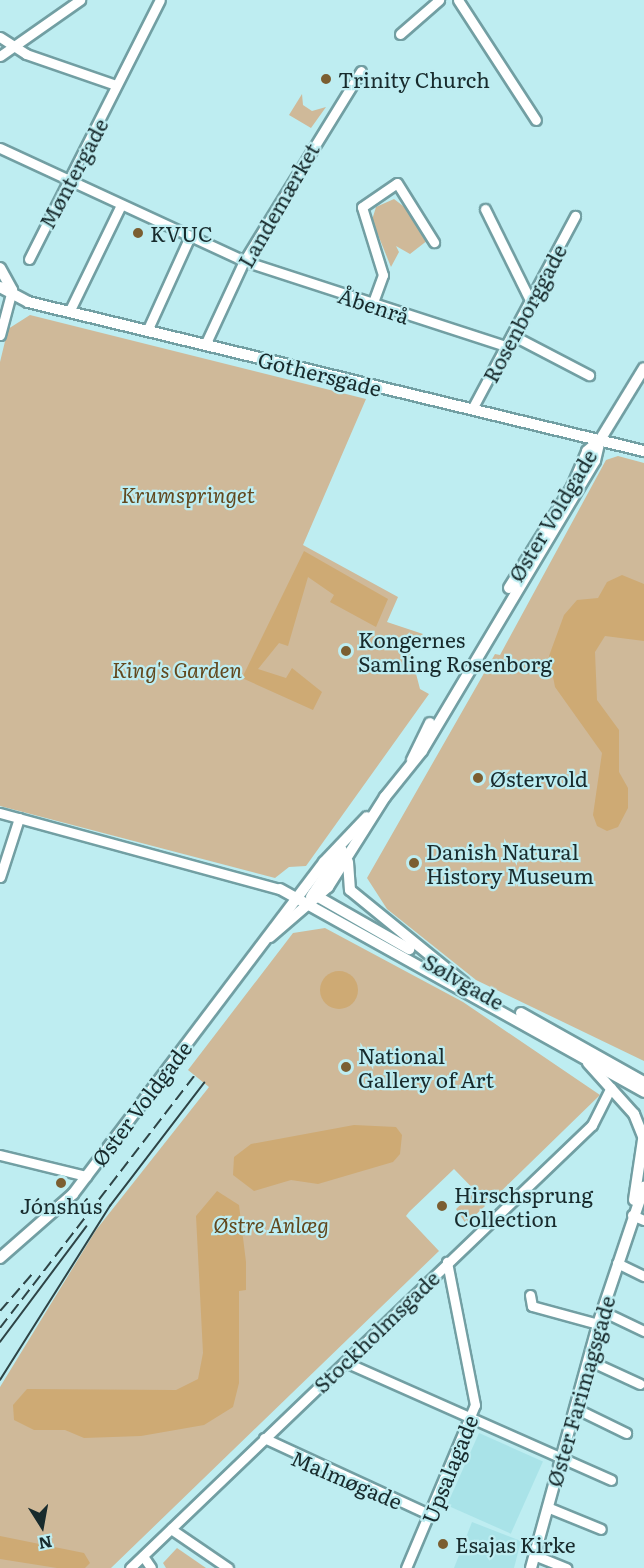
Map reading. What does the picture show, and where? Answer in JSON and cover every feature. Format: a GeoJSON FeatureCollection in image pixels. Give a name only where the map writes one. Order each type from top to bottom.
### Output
{"type":"FeatureCollection","features":[{"type":"Feature","properties":{"kind":"street"},"geometry":{"type":"LineString","coordinates":[[0,56],[80,0]]}},
{"type":"Feature","properties":{"kind":"street","name":"Møntergade"},"geometry":{"type":"LineString","coordinates":[[28,259],[160,0]]}},
{"type":"Feature","properties":{"kind":"street"},"geometry":{"type":"LineString","coordinates":[[400,34],[439,0]]}},
{"type":"Feature","properties":{"kind":"street"},"geometry":{"type":"LineString","coordinates":[[458,0],[536,120]]}},
{"type":"Feature","properties":{"kind":"street"},"geometry":{"type":"LineString","coordinates":[[0,37],[13,48],[116,86]]}},
{"type":"Feature","properties":{"kind":"street","name":"Landemærket"},"geometry":{"type":"LineString","coordinates":[[205,345],[244,261],[301,164],[361,71]]}},
{"type":"Feature","properties":{"kind":"street","name":"Åbenrå"},"geometry":{"type":"LineString","coordinates":[[0,148],[244,261],[372,305],[506,346]]}},
{"type":"Feature","properties":{"kind":"street"},"geometry":{"type":"LineString","coordinates":[[372,305],[383,275],[362,207],[397,183],[434,242]]}},
{"type":"Feature","properties":{"kind":"street"},"geometry":{"type":"LineString","coordinates":[[69,312],[121,205]]}},
{"type":"Feature","properties":{"kind":"street"},"geometry":{"type":"LineString","coordinates":[[485,209],[530,300]]}},
{"type":"Feature","properties":{"kind":"street","name":"Rosenborggade"},"geometry":{"type":"LineString","coordinates":[[472,409],[575,216]]}},
{"type":"Feature","properties":{"kind":"street"},"geometry":{"type":"LineString","coordinates":[[147,331],[190,236]]}},
{"type":"Feature","properties":{"kind":"street"},"geometry":{"type":"LineString","coordinates":[[0,268],[12,290],[0,335]]}},
{"type":"Feature","properties":{"kind":"street","name":"Gothersgade"},"geometry":{"type":"LineString","coordinates":[[0,287],[12,290],[27,302],[644,451]]}},
{"type":"Feature","properties":{"kind":"street"},"geometry":{"type":"LineString","coordinates":[[512,335],[590,375]]}},
{"type":"Feature","properties":{"kind":"street","name":"Øster Voldgade"},"geometry":{"type":"LineString","coordinates":[[0,1258],[62,1206],[270,937],[349,854],[380,804],[412,760],[559,524],[599,453],[600,440],[644,368]]}},
{"type":"Feature","properties":{"kind":"street"},"geometry":{"type":"LineString","coordinates":[[308,896],[380,804]]}},
{"type":"Feature","properties":{"kind":"street","name":"Sølvgade"},"geometry":{"type":"LineString","coordinates":[[0,813],[308,896],[644,1082]]}},
{"type":"Feature","properties":{"kind":"street"},"geometry":{"type":"LineString","coordinates":[[0,877],[19,818]]}},
{"type":"Feature","properties":{"kind":"street"},"geometry":{"type":"LineString","coordinates":[[349,854],[345,878],[350,890],[464,983]]}},
{"type":"Feature","properties":{"kind":"street","name":"Sølvgade"},"geometry":{"type":"LineString","coordinates":[[308,896],[644,1092]]}},
{"type":"Feature","properties":{"kind":"street","name":"Sølvgade"},"geometry":{"type":"LineString","coordinates":[[564,1044],[611,1087],[634,1114],[644,1136]]}},
{"type":"Feature","properties":{"kind":"street","name":"Stockholmsgade"},"geometry":{"type":"LineString","coordinates":[[130,1568],[592,1125],[611,1087]]}},
{"type":"Feature","properties":{"kind":"street","name":"Øster Farimagsgade"},"geometry":{"type":"LineString","coordinates":[[632,1215],[644,1136]]}},
{"type":"Feature","properties":{"kind":"street"},"geometry":{"type":"LineString","coordinates":[[0,1155],[86,1176]]}},
{"type":"Feature","properties":{"kind":"street","name":"Øster Farimagsgade"},"geometry":{"type":"LineString","coordinates":[[531,1568],[598,1324],[632,1215],[644,1187]]}},
{"type":"Feature","properties":{"kind":"street"},"geometry":{"type":"LineString","coordinates":[[632,1215],[644,1220]]}},
{"type":"Feature","properties":{"kind":"street","name":"Upsalagade"},"geometry":{"type":"LineString","coordinates":[[406,1568],[472,1420],[475,1405],[447,1262]]}},
{"type":"Feature","properties":{"kind":"street"},"geometry":{"type":"LineString","coordinates":[[617,1263],[644,1276]]}},
{"type":"Feature","properties":{"kind":"street"},"geometry":{"type":"LineString","coordinates":[[530,1295],[532,1306],[598,1324]]}},
{"type":"Feature","properties":{"kind":"street"},"geometry":{"type":"LineString","coordinates":[[602,1311],[644,1331]]}},
{"type":"Feature","properties":{"kind":"street"},"geometry":{"type":"LineString","coordinates":[[588,1360],[640,1384]]}},
{"type":"Feature","properties":{"kind":"street"},"geometry":{"type":"LineString","coordinates":[[345,1362],[611,1480]]}},
{"type":"Feature","properties":{"kind":"street"},"geometry":{"type":"LineString","coordinates":[[575,1408],[626,1433]]}},
{"type":"Feature","properties":{"kind":"street","name":"Malmøgade"},"geometry":{"type":"LineString","coordinates":[[264,1438],[431,1515]]}},
{"type":"Feature","properties":{"kind":"street"},"geometry":{"type":"LineString","coordinates":[[547,1507],[601,1529]]}},
{"type":"Feature","properties":{"kind":"street"},"geometry":{"type":"LineString","coordinates":[[171,1529],[228,1568]]}},
{"type":"Feature","properties":{"kind":"street"},"geometry":{"type":"LineString","coordinates":[[534,1555],[567,1568]]}},
{"type":"Feature","properties":{"kind":"street"},"geometry":{"type":"LineString","coordinates":[[143,1556],[151,1568]]}},
{"type":"Feature","properties":{"kind":"shaded area"},"geometry":{"type":"Polygon","coordinates":[[[304,551],[388,599],[376,627],[330,602],[334,595],[308,577],[288,646],[279,643],[258,669],[286,678],[292,668],[322,692],[313,710],[242,678],[304,551]]]}},
{"type":"Feature","properties":{"kind":"shaded area"},"geometry":{"type":"Polygon","coordinates":[[[622,575],[644,584],[644,641],[605,636],[595,652],[597,700],[619,730],[619,772],[628,788],[628,808],[618,827],[607,831],[597,826],[593,815],[602,753],[555,687],[549,656],[564,615],[577,600],[598,598],[607,582],[622,575]]]}},
{"type":"Feature","properties":{"kind":"shaded area"},"geometry":{"type":"Polygon","coordinates":[[[339,971],[352,977],[358,990],[352,1003],[339,1009],[326,1003],[320,990],[326,977],[339,971]]]}},
{"type":"Feature","properties":{"kind":"shaded area"},"geometry":{"type":"Polygon","coordinates":[[[354,1125],[396,1127],[402,1135],[400,1154],[393,1162],[318,1184],[291,1180],[254,1191],[233,1175],[234,1157],[251,1144],[354,1125]]]}},
{"type":"Feature","properties":{"kind":"shaded area"},"geometry":{"type":"Polygon","coordinates":[[[217,1191],[239,1205],[246,1262],[246,1290],[239,1291],[239,1383],[233,1407],[204,1425],[141,1436],[84,1438],[65,1430],[34,1430],[14,1420],[13,1405],[27,1389],[176,1390],[198,1379],[203,1353],[196,1216],[217,1191]]]}},
{"type":"Feature","properties":{"kind":"shaded area"},"geometry":{"type":"Polygon","coordinates":[[[479,1433],[543,1461],[511,1534],[447,1505],[479,1433]]]}},
{"type":"Feature","properties":{"kind":"shaded area"},"geometry":{"type":"Polygon","coordinates":[[[472,1522],[521,1541],[514,1568],[454,1568],[472,1522]]]}},
{"type":"Feature","properties":{"kind":"shaded area"},"geometry":{"type":"Polygon","coordinates":[[[0,1536],[84,1553],[90,1563],[85,1568],[57,1568],[0,1559],[0,1536]]]}},
{"type":"Feature","properties":{"kind":"green space"},"geometry":{"type":"Polygon","coordinates":[[[302,94],[303,105],[312,111],[326,107],[311,128],[289,115],[302,94]]]}},
{"type":"Feature","properties":{"kind":"green space"},"geometry":{"type":"Polygon","coordinates":[[[394,199],[411,212],[428,240],[410,254],[396,246],[399,252],[391,267],[372,220],[376,207],[394,199]]]}},
{"type":"Feature","properties":{"kind":"green space","name":"King's Garden"},"geometry":{"type":"Polygon","coordinates":[[[30,315],[366,399],[303,545],[398,597],[387,622],[423,634],[409,647],[420,689],[429,694],[306,866],[289,867],[275,878],[0,806],[0,362],[8,329],[30,315]]]}},
{"type":"Feature","properties":{"kind":"green space"},"geometry":{"type":"Polygon","coordinates":[[[618,456],[644,463],[644,1061],[476,980],[387,909],[367,878],[495,654],[500,655],[606,460],[618,456]]]}},
{"type":"Feature","properties":{"kind":"green space","name":"Østre Anlæg"},"geometry":{"type":"Polygon","coordinates":[[[325,928],[463,1002],[600,1095],[488,1204],[454,1169],[409,1212],[406,1216],[439,1251],[111,1568],[0,1568],[0,1387],[96,1230],[209,1087],[188,1070],[293,933],[325,928]]]}},
{"type":"Feature","properties":{"kind":"green space"},"geometry":{"type":"Polygon","coordinates":[[[466,1185],[485,1206],[466,1224],[456,1209],[471,1195],[466,1185]]]}},
{"type":"Feature","properties":{"kind":"green space"},"geometry":{"type":"Polygon","coordinates":[[[177,1548],[206,1568],[166,1568],[163,1563],[177,1548]]]}},
{"type":"Feature","properties":{"kind":"tram line"},"geometry":{"type":"LineString","coordinates":[[0,1380],[110,1206],[204,1083]]}},
{"type":"Feature","properties":{"kind":"tram line"},"geometry":{"type":"LineString","coordinates":[[0,1342],[86,1227]]}},
{"type":"Feature","properties":{"kind":"railway"},"geometry":{"type":"LineString","coordinates":[[0,1328],[194,1076]]}},
{"type":"Feature","properties":{"kind":"railway"},"geometry":{"type":"LineString","coordinates":[[0,1311],[33,1273]]}},
{"type":"Feature","properties":{"kind":"place","name":"Trinity Church"},"geometry":{"type":"Point","coordinates":[326,79]}},
{"type":"Feature","properties":{"kind":"place","name":"KVUC"},"geometry":{"type":"Point","coordinates":[138,233]}},
{"type":"Feature","properties":{"kind":"place","name":"Kongernes Samling Rosenborg"},"geometry":{"type":"Point","coordinates":[346,651]}},
{"type":"Feature","properties":{"kind":"place","name":"Østervold"},"geometry":{"type":"Point","coordinates":[478,778]}},
{"type":"Feature","properties":{"kind":"place","name":"Danish Natural History Museum"},"geometry":{"type":"Point","coordinates":[414,863]}},
{"type":"Feature","properties":{"kind":"place","name":"National Gallery of Art"},"geometry":{"type":"Point","coordinates":[346,1067]}},
{"type":"Feature","properties":{"kind":"place","name":"Jónshús"},"geometry":{"type":"Point","coordinates":[61,1183]}},
{"type":"Feature","properties":{"kind":"place","name":"Hirschsprung Collection"},"geometry":{"type":"Point","coordinates":[442,1206]}},
{"type":"Feature","properties":{"kind":"place","name":"Esajas Kirke"},"geometry":{"type":"Point","coordinates":[443,1544]}},
{"type":"Feature","properties":{"kind":"park label","name":"Krumspringet"},"geometry":{"type":"Point","coordinates":[188,494]}}]}
